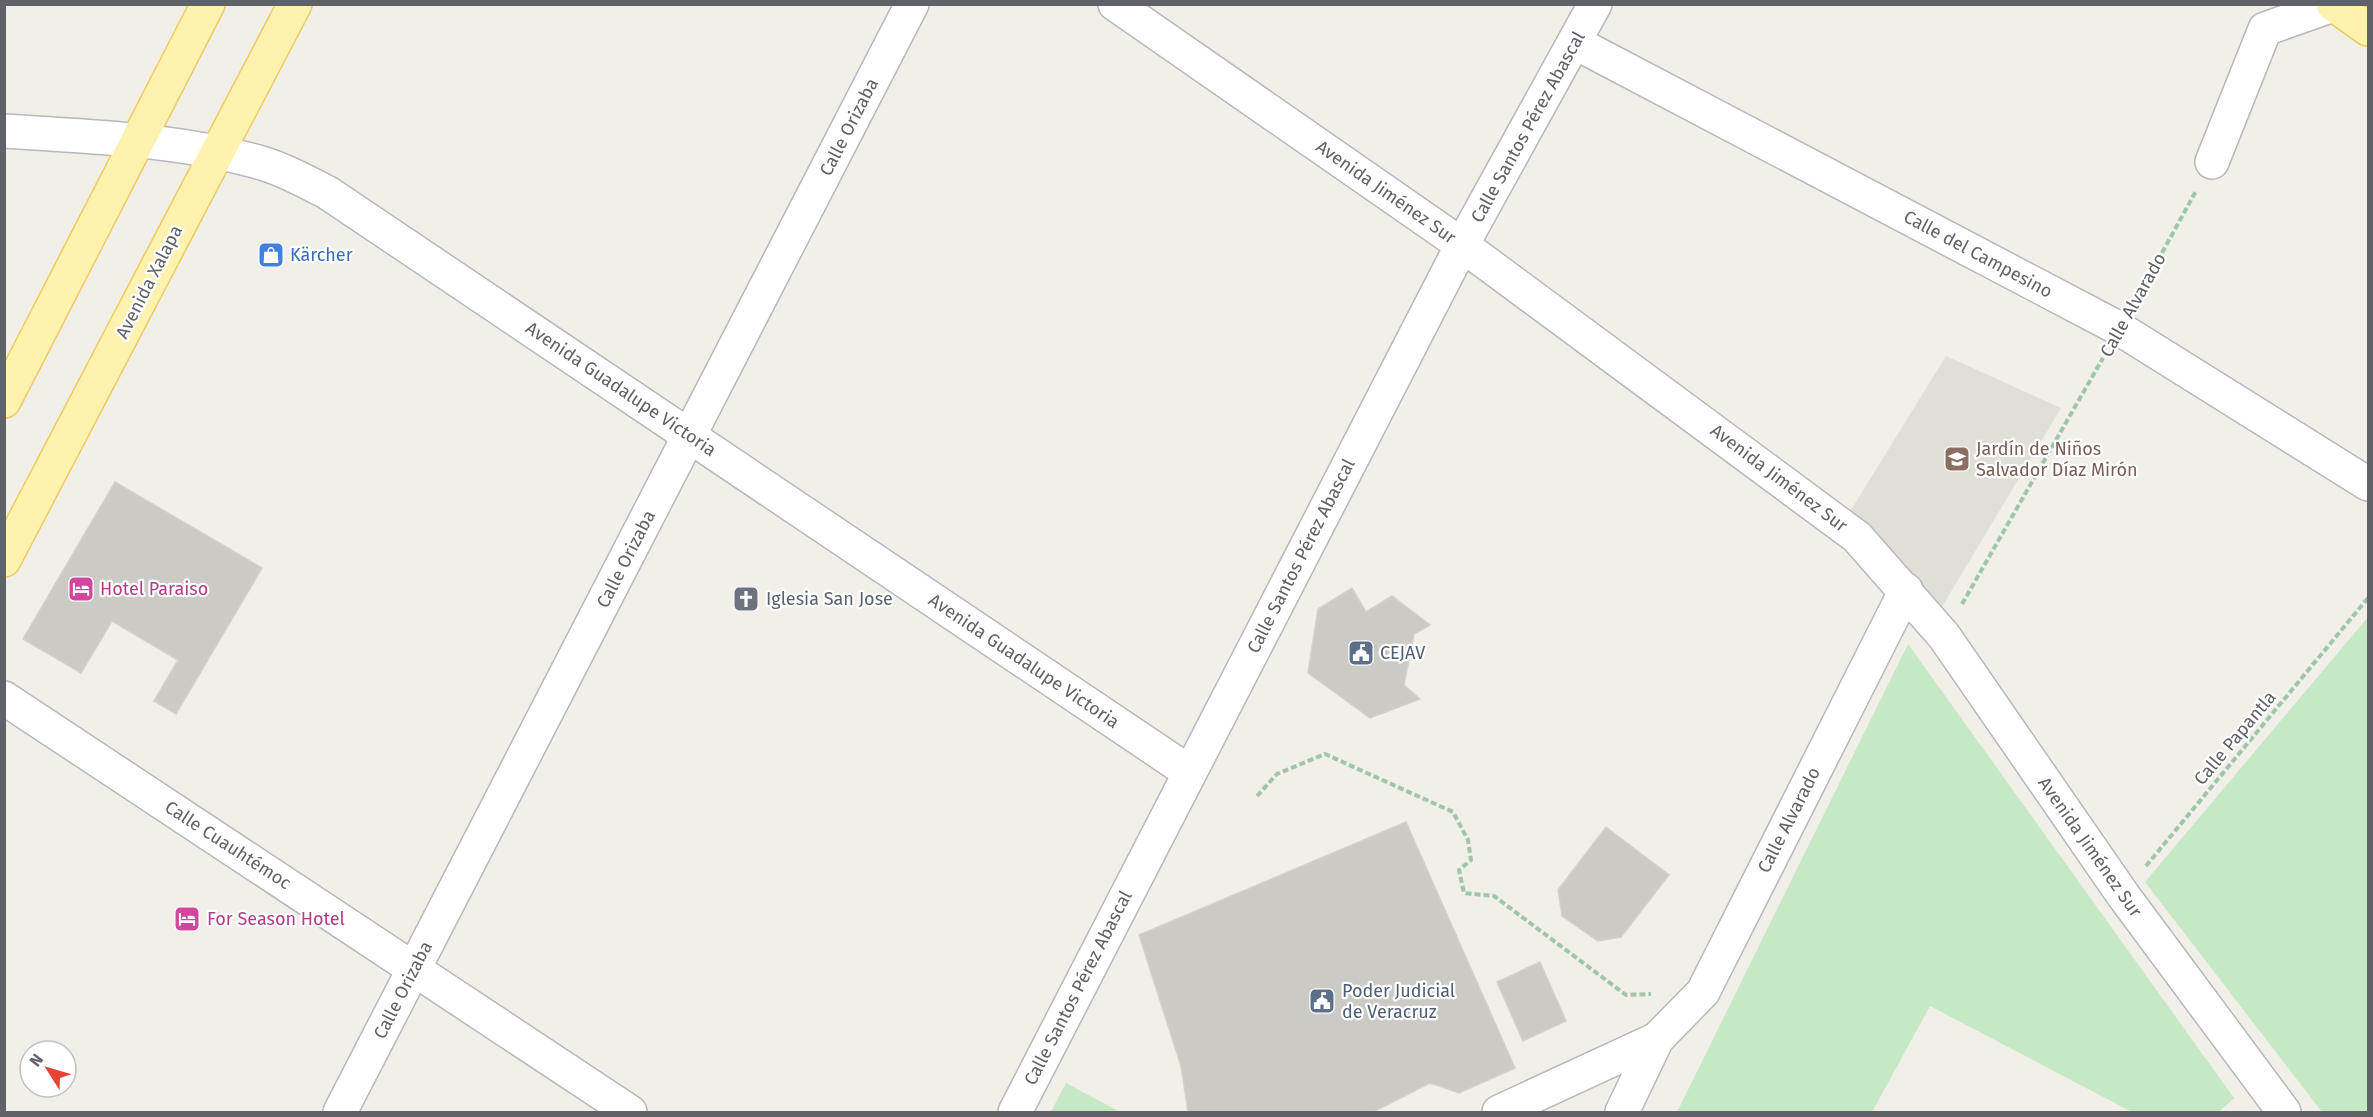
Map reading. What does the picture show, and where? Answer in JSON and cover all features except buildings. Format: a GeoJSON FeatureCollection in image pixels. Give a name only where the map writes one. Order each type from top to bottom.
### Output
{"type":"FeatureCollection","features":[{"type":"Feature","properties":{"kind":"main road"},"geometry":{"type":"LineString","coordinates":[[4,401],[208,4]]}},
{"type":"Feature","properties":{"kind":"main road","name":"Avenida Xalapa"},"geometry":{"type":"LineString","coordinates":[[4,560],[295,4]]}},
{"type":"Feature","properties":{"kind":"main road"},"geometry":{"type":"LineString","coordinates":[[2335,5],[2368,29]]}},
{"type":"Feature","properties":{"kind":"street","name":"Calle Orizaba"},"geometry":{"type":"LineString","coordinates":[[340,1113],[912,4]]}},
{"type":"Feature","properties":{"kind":"street","name":"Avenida Jiménez Sur"},"geometry":{"type":"LineString","coordinates":[[1115,4],[1462,245],[1857,537],[1906,590],[1944,636],[2123,895],[2284,1113]]}},
{"type":"Feature","properties":{"kind":"street","name":"Calle Santos Pérez Abascal"},"geometry":{"type":"LineString","coordinates":[[1015,1113],[1462,245],[1595,4]]}},
{"type":"Feature","properties":{"kind":"street"},"geometry":{"type":"LineString","coordinates":[[2212,162],[2265,29],[2335,5]]}},
{"type":"Feature","properties":{"kind":"street","name":"Calle del Campesino"},"geometry":{"type":"LineString","coordinates":[[1575,43],[2120,329],[2368,484]]}},
{"type":"Feature","properties":{"kind":"street","name":"Avenida Guadalupe Victoria"},"geometry":{"type":"LineString","coordinates":[[4,131],[139,140],[215,154],[265,164],[328,193],[1189,772]]}},
{"type":"Feature","properties":{"kind":"street","name":"Calle Alvarado"},"geometry":{"type":"LineString","coordinates":[[1499,1113],[1549,1099],[1657,1039],[1703,992],[1906,590]]}},
{"type":"Feature","properties":{"kind":"street","name":"Calle Cuauhtémoc"},"geometry":{"type":"LineString","coordinates":[[4,698],[630,1113]]}},
{"type":"Feature","properties":{"kind":"street","name":"Calle Alvarado"},"geometry":{"type":"LineString","coordinates":[[1622,1113],[1657,1039]]}},
{"type":"Feature","properties":{"kind":"path","name":"Calle Alvarado"},"geometry":{"type":"LineString","coordinates":[[1944,636],[2120,329],[2212,162]]}},
{"type":"Feature","properties":{"kind":"path","name":"Calle Papantla"},"geometry":{"type":"LineString","coordinates":[[2123,895],[2368,598]]}},
{"type":"Feature","properties":{"kind":"path"},"geometry":{"type":"LineString","coordinates":[[1257,796],[1277,774],[1325,754],[1454,813],[1468,840],[1471,860],[1459,870],[1464,893],[1494,896],[1626,995],[1703,992]]}},
{"type":"Feature","properties":{"kind":"shaded area","name":"Jardín de Niños Salvador Díaz Mirón"},"geometry":{"type":"Polygon","coordinates":[[[1946,356],[2061,408],[1940,610],[1851,510],[1946,356]]]}},
{"type":"Feature","properties":{"kind":"green space"},"geometry":{"type":"Polygon","coordinates":[[[2368,617],[2368,1112],[2322,1112],[2145,882],[2368,617]]]}},
{"type":"Feature","properties":{"kind":"green space"},"geometry":{"type":"Polygon","coordinates":[[[1908,644],[2234,1098],[2219,1112],[2132,1112],[1930,1006],[1872,1112],[1677,1112],[1908,644]]]}},
{"type":"Feature","properties":{"kind":"green space"},"geometry":{"type":"Polygon","coordinates":[[[1066,1083],[1120,1112],[1051,1112],[1066,1083]]]}},
{"type":"Feature","properties":{"kind":"place","name":"Kärcher"},"geometry":{"type":"Point","coordinates":[271,255]}},
{"type":"Feature","properties":{"kind":"place","name":"Jardín de Niños Salvador Díaz Mirón"},"geometry":{"type":"Point","coordinates":[1957,459]}},
{"type":"Feature","properties":{"kind":"place","name":"Hotel Paraiso"},"geometry":{"type":"Point","coordinates":[81,589]}},
{"type":"Feature","properties":{"kind":"place","name":"Iglesia San Jose"},"geometry":{"type":"Point","coordinates":[746,599]}},
{"type":"Feature","properties":{"kind":"place","name":"CEJAV"},"geometry":{"type":"Point","coordinates":[1361,653]}},
{"type":"Feature","properties":{"kind":"place","name":"For Season Hotel"},"geometry":{"type":"Point","coordinates":[187,919]}},
{"type":"Feature","properties":{"kind":"place","name":"Poder Judicial de Veracruz"},"geometry":{"type":"Point","coordinates":[1322,1001]}}]}
